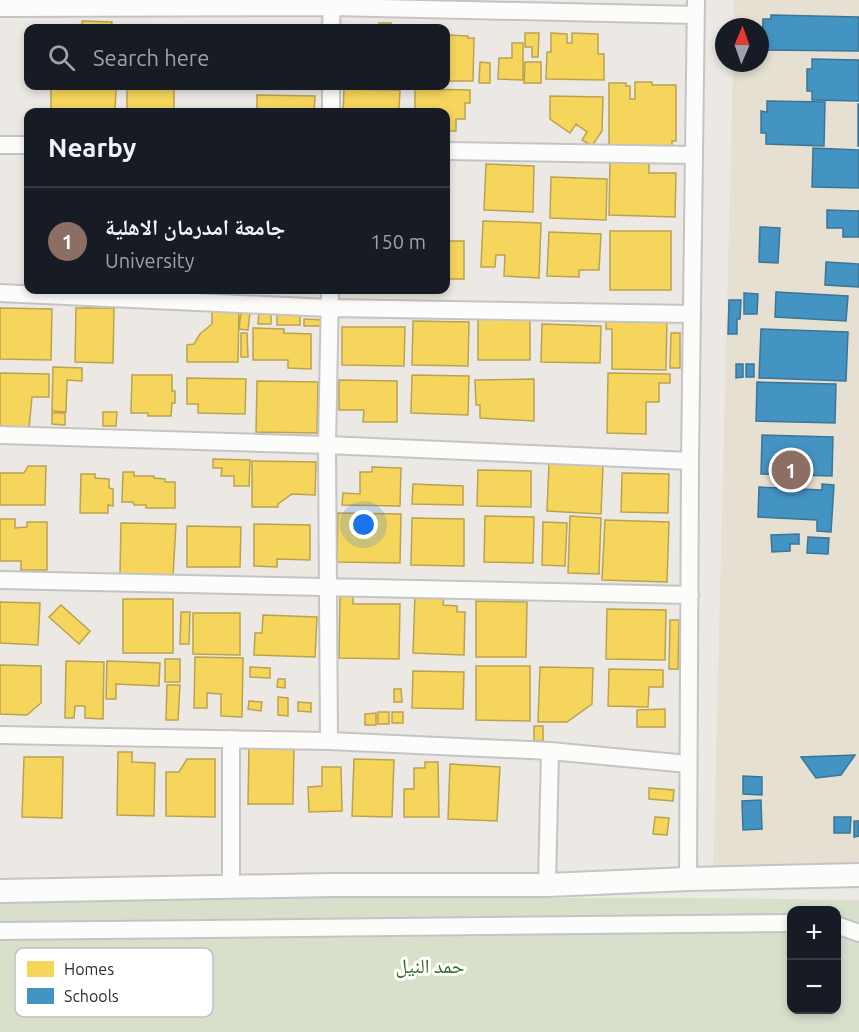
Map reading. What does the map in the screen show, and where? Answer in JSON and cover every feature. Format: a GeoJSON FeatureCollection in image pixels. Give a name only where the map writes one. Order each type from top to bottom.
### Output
{"type":"FeatureCollection","features":[{"type":"Feature","properties":{"kind":"street"},"geometry":{"type":"LineString","coordinates":[[332,3],[332,24]]}},
{"type":"Feature","properties":{"kind":"street"},"geometry":{"type":"LineString","coordinates":[[0,8],[332,3],[696,7],[690,461],[688,879]]}},
{"type":"Feature","properties":{"kind":"street"},"geometry":{"type":"LineString","coordinates":[[331,90],[331,108]]}},
{"type":"Feature","properties":{"kind":"street"},"geometry":{"type":"LineString","coordinates":[[0,145],[24,145]]}},
{"type":"Feature","properties":{"kind":"street"},"geometry":{"type":"LineString","coordinates":[[450,151],[693,155]]}},
{"type":"Feature","properties":{"kind":"street"},"geometry":{"type":"LineString","coordinates":[[0,293],[330,308],[692,314]]}},
{"type":"Feature","properties":{"kind":"street"},"geometry":{"type":"LineString","coordinates":[[329,741],[327,445],[330,294]]}},
{"type":"Feature","properties":{"kind":"street"},"geometry":{"type":"LineString","coordinates":[[0,435],[327,445],[690,461]]}},
{"type":"Feature","properties":{"kind":"street"},"geometry":{"type":"LineString","coordinates":[[0,580],[690,595]]}},
{"type":"Feature","properties":{"kind":"street"},"geometry":{"type":"LineString","coordinates":[[0,735],[329,741],[550,751],[688,764]]}},
{"type":"Feature","properties":{"kind":"street"},"geometry":{"type":"LineString","coordinates":[[231,740],[231,887]]}},
{"type":"Feature","properties":{"kind":"street"},"geometry":{"type":"LineString","coordinates":[[547,885],[550,751]]}},
{"type":"Feature","properties":{"kind":"street"},"geometry":{"type":"LineString","coordinates":[[0,891],[547,885],[859,875]]}},
{"type":"Feature","properties":{"kind":"street"},"geometry":{"type":"LineString","coordinates":[[0,931],[787,923]]}},
{"type":"Feature","properties":{"kind":"street"},"geometry":{"type":"LineString","coordinates":[[841,926],[859,933]]}},
{"type":"Feature","properties":{"kind":"shaded area"},"geometry":{"type":"Polygon","coordinates":[[[734,0],[859,0],[859,878],[713,879],[733,72],[769,72],[769,18],[734,18],[734,0]]]}},
{"type":"Feature","properties":{"kind":"green space","name":"حمد النيل"},"geometry":{"type":"Polygon","coordinates":[[[0,898],[859,900],[859,1032],[0,1032],[0,898]]]}},
{"type":"Feature","properties":{"kind":"building: Homes"},"geometry":{"type":"Polygon","coordinates":[[[82,21],[112,22],[112,24],[82,24],[82,21]]]}},
{"type":"Feature","properties":{"kind":"building: Homes"},"geometry":{"type":"Polygon","coordinates":[[[525,33],[539,33],[538,57],[532,57],[532,47],[525,47],[525,33]]]}},
{"type":"Feature","properties":{"kind":"building: Homes"},"geometry":{"type":"Polygon","coordinates":[[[551,33],[567,34],[567,43],[572,43],[572,33],[598,34],[598,54],[604,54],[604,80],[546,79],[547,52],[551,52],[551,33]]]}},
{"type":"Feature","properties":{"kind":"building: Homes"},"geometry":{"type":"Polygon","coordinates":[[[450,35],[474,38],[473,81],[450,81],[450,35]]]}},
{"type":"Feature","properties":{"kind":"building: Homes"},"geometry":{"type":"Polygon","coordinates":[[[512,43],[523,43],[523,80],[498,79],[499,58],[512,58],[512,43]]]}},
{"type":"Feature","properties":{"kind":"building: Homes"},"geometry":{"type":"Polygon","coordinates":[[[480,62],[490,63],[490,83],[479,83],[480,62]]]}},
{"type":"Feature","properties":{"kind":"building: Homes"},"geometry":{"type":"Polygon","coordinates":[[[525,62],[541,62],[541,83],[524,83],[525,62]]]}},
{"type":"Feature","properties":{"kind":"building: Homes"},"geometry":{"type":"Polygon","coordinates":[[[635,82],[676,85],[676,141],[672,141],[672,146],[609,147],[609,83],[626,83],[626,86],[630,86],[630,99],[635,99],[635,82]]]}},
{"type":"Feature","properties":{"kind":"building: Homes"},"geometry":{"type":"Polygon","coordinates":[[[51,90],[116,90],[115,108],[51,108],[51,90]]]}},
{"type":"Feature","properties":{"kind":"building: Homes"},"geometry":{"type":"Polygon","coordinates":[[[127,90],[174,90],[174,108],[127,108],[127,90]]]}},
{"type":"Feature","properties":{"kind":"building: Homes"},"geometry":{"type":"Polygon","coordinates":[[[344,90],[400,90],[399,108],[343,108],[344,90]]]}},
{"type":"Feature","properties":{"kind":"building: Homes"},"geometry":{"type":"Polygon","coordinates":[[[415,90],[470,90],[470,103],[465,103],[465,119],[456,119],[456,131],[450,131],[450,108],[415,108],[415,90]]]}},
{"type":"Feature","properties":{"kind":"building: Homes"},"geometry":{"type":"Polygon","coordinates":[[[257,95],[315,96],[314,108],[257,108],[257,95]]]}},
{"type":"Feature","properties":{"kind":"building: Homes"},"geometry":{"type":"Polygon","coordinates":[[[550,96],[603,97],[602,131],[592,146],[582,140],[587,132],[576,124],[570,133],[550,119],[550,96]]]}},
{"type":"Feature","properties":{"kind":"building: Homes"},"geometry":{"type":"Polygon","coordinates":[[[610,161],[649,162],[649,173],[676,173],[675,217],[609,215],[610,161]]]}},
{"type":"Feature","properties":{"kind":"building: Homes"},"geometry":{"type":"Polygon","coordinates":[[[486,164],[534,166],[533,212],[484,210],[486,164]]]}},
{"type":"Feature","properties":{"kind":"building: Homes"},"geometry":{"type":"Polygon","coordinates":[[[551,177],[607,179],[606,220],[550,218],[551,177]]]}},
{"type":"Feature","properties":{"kind":"building: Homes"},"geometry":{"type":"Polygon","coordinates":[[[483,221],[541,223],[539,278],[504,276],[505,255],[496,255],[495,267],[481,267],[483,221]]]}},
{"type":"Feature","properties":{"kind":"building: Homes"},"geometry":{"type":"Polygon","coordinates":[[[610,231],[671,231],[671,290],[610,290],[610,231]]]}},
{"type":"Feature","properties":{"kind":"building: Homes"},"geometry":{"type":"Polygon","coordinates":[[[549,232],[601,234],[599,270],[579,270],[579,277],[547,276],[549,232]]]}},
{"type":"Feature","properties":{"kind":"building: Homes"},"geometry":{"type":"Polygon","coordinates":[[[450,241],[464,241],[464,279],[450,279],[450,241]]]}},
{"type":"Feature","properties":{"kind":"building: Homes"},"geometry":{"type":"Polygon","coordinates":[[[212,306],[239,307],[238,362],[187,362],[187,345],[194,344],[200,334],[212,324],[212,306]]]}},
{"type":"Feature","properties":{"kind":"building: Homes"},"geometry":{"type":"Polygon","coordinates":[[[0,308],[52,309],[51,360],[0,359],[0,308]]]}},
{"type":"Feature","properties":{"kind":"building: Homes"},"geometry":{"type":"Polygon","coordinates":[[[76,308],[114,308],[113,363],[75,362],[76,308]]]}},
{"type":"Feature","properties":{"kind":"building: Homes"},"geometry":{"type":"Polygon","coordinates":[[[277,310],[300,310],[300,325],[277,325],[277,310]]]}},
{"type":"Feature","properties":{"kind":"building: Homes"},"geometry":{"type":"Polygon","coordinates":[[[241,312],[250,312],[248,330],[239,329],[241,312]]]}},
{"type":"Feature","properties":{"kind":"building: Homes"},"geometry":{"type":"Polygon","coordinates":[[[259,312],[271,313],[271,324],[258,324],[259,312]]]}},
{"type":"Feature","properties":{"kind":"building: Homes"},"geometry":{"type":"Polygon","coordinates":[[[606,317],[667,318],[666,370],[612,369],[612,329],[606,329],[606,317]]]}},
{"type":"Feature","properties":{"kind":"building: Homes"},"geometry":{"type":"Polygon","coordinates":[[[478,318],[530,318],[530,360],[478,360],[478,318]]]}},
{"type":"Feature","properties":{"kind":"building: Homes"},"geometry":{"type":"Polygon","coordinates":[[[304,319],[323,320],[323,326],[304,326],[304,319]]]}},
{"type":"Feature","properties":{"kind":"building: Homes"},"geometry":{"type":"Polygon","coordinates":[[[413,321],[469,322],[468,366],[412,365],[413,321]]]}},
{"type":"Feature","properties":{"kind":"building: Homes"},"geometry":{"type":"Polygon","coordinates":[[[542,324],[601,326],[600,363],[541,362],[542,324]]]}},
{"type":"Feature","properties":{"kind":"building: Homes"},"geometry":{"type":"Polygon","coordinates":[[[342,327],[405,327],[404,366],[342,365],[342,327]]]}},
{"type":"Feature","properties":{"kind":"building: Homes"},"geometry":{"type":"Polygon","coordinates":[[[253,328],[284,329],[284,333],[311,334],[311,369],[288,368],[288,360],[253,360],[253,328]]]}},
{"type":"Feature","properties":{"kind":"building: Homes"},"geometry":{"type":"Polygon","coordinates":[[[241,333],[247,333],[248,357],[241,357],[241,333]]]}},
{"type":"Feature","properties":{"kind":"building: Homes"},"geometry":{"type":"Polygon","coordinates":[[[671,333],[680,333],[680,368],[670,368],[671,333]]]}},
{"type":"Feature","properties":{"kind":"building: Homes"},"geometry":{"type":"Polygon","coordinates":[[[53,367],[82,368],[82,381],[67,380],[66,412],[52,411],[53,367]]]}},
{"type":"Feature","properties":{"kind":"building: Homes"},"geometry":{"type":"Polygon","coordinates":[[[0,373],[49,374],[49,397],[32,397],[29,428],[0,428],[0,373]]]}},
{"type":"Feature","properties":{"kind":"building: Homes"},"geometry":{"type":"Polygon","coordinates":[[[608,373],[670,374],[670,383],[659,383],[659,402],[646,402],[646,434],[607,433],[608,373]]]}},
{"type":"Feature","properties":{"kind":"building: Homes"},"geometry":{"type":"Polygon","coordinates":[[[132,375],[172,375],[175,403],[172,403],[171,416],[131,413],[132,375]]]}},
{"type":"Feature","properties":{"kind":"building: Homes"},"geometry":{"type":"Polygon","coordinates":[[[412,375],[469,376],[468,415],[411,413],[412,375]]]}},
{"type":"Feature","properties":{"kind":"building: Homes"},"geometry":{"type":"Polygon","coordinates":[[[187,378],[246,379],[245,414],[198,413],[198,404],[187,404],[187,378]]]}},
{"type":"Feature","properties":{"kind":"building: Homes"},"geometry":{"type":"Polygon","coordinates":[[[534,379],[534,421],[480,418],[480,405],[476,405],[475,380],[534,379]]]}},
{"type":"Feature","properties":{"kind":"building: Homes"},"geometry":{"type":"Polygon","coordinates":[[[339,380],[397,381],[397,422],[363,422],[364,410],[339,410],[339,380]]]}},
{"type":"Feature","properties":{"kind":"building: Homes"},"geometry":{"type":"Polygon","coordinates":[[[257,381],[318,382],[317,433],[256,432],[257,381]]]}},
{"type":"Feature","properties":{"kind":"building: Homes"},"geometry":{"type":"Polygon","coordinates":[[[103,412],[117,412],[116,426],[103,426],[103,412]]]}},
{"type":"Feature","properties":{"kind":"building: Homes"},"geometry":{"type":"Polygon","coordinates":[[[52,413],[65,413],[65,425],[52,424],[52,413]]]}},
{"type":"Feature","properties":{"kind":"building: Homes"},"geometry":{"type":"Polygon","coordinates":[[[213,459],[250,460],[249,486],[234,486],[234,476],[221,476],[222,468],[213,468],[213,459]]]}},
{"type":"Feature","properties":{"kind":"building: Homes"},"geometry":{"type":"Polygon","coordinates":[[[252,461],[316,462],[315,495],[292,494],[278,504],[278,507],[252,507],[252,461]]]}},
{"type":"Feature","properties":{"kind":"building: Homes"},"geometry":{"type":"Polygon","coordinates":[[[549,463],[603,466],[601,514],[547,511],[549,463]]]}},
{"type":"Feature","properties":{"kind":"building: Homes"},"geometry":{"type":"Polygon","coordinates":[[[28,466],[46,466],[45,505],[0,505],[0,473],[24,473],[28,466]]]}},
{"type":"Feature","properties":{"kind":"building: Homes"},"geometry":{"type":"Polygon","coordinates":[[[372,467],[401,468],[400,506],[342,505],[343,493],[360,494],[360,472],[372,472],[372,467]]]}},
{"type":"Feature","properties":{"kind":"building: Homes"},"geometry":{"type":"Polygon","coordinates":[[[478,470],[531,471],[531,507],[477,506],[478,470]]]}},
{"type":"Feature","properties":{"kind":"building: Homes"},"geometry":{"type":"Polygon","coordinates":[[[123,472],[134,472],[134,476],[154,476],[154,478],[165,479],[165,482],[175,482],[175,508],[146,508],[146,505],[122,502],[123,472]]]}},
{"type":"Feature","properties":{"kind":"building: Homes"},"geometry":{"type":"Polygon","coordinates":[[[622,473],[669,474],[668,513],[621,512],[622,473]]]}},
{"type":"Feature","properties":{"kind":"building: Homes"},"geometry":{"type":"Polygon","coordinates":[[[81,474],[95,474],[95,478],[109,479],[109,488],[113,489],[113,506],[108,505],[108,513],[80,513],[81,474]]]}},
{"type":"Feature","properties":{"kind":"building: Homes"},"geometry":{"type":"Polygon","coordinates":[[[413,484],[463,486],[463,505],[412,504],[413,484]]]}},
{"type":"Feature","properties":{"kind":"building: Homes"},"geometry":{"type":"Polygon","coordinates":[[[338,513],[401,514],[400,563],[337,562],[338,513]]]}},
{"type":"Feature","properties":{"kind":"building: Homes"},"geometry":{"type":"Polygon","coordinates":[[[485,516],[534,517],[533,563],[484,562],[485,516]]]}},
{"type":"Feature","properties":{"kind":"building: Homes"},"geometry":{"type":"Polygon","coordinates":[[[570,516],[601,518],[599,574],[568,573],[570,516]]]}},
{"type":"Feature","properties":{"kind":"building: Homes"},"geometry":{"type":"Polygon","coordinates":[[[412,518],[464,519],[464,566],[411,565],[412,518]]]}},
{"type":"Feature","properties":{"kind":"building: Homes"},"geometry":{"type":"Polygon","coordinates":[[[0,519],[15,519],[15,528],[27,527],[27,522],[47,522],[47,570],[21,570],[21,561],[0,561],[0,519]]]}},
{"type":"Feature","properties":{"kind":"building: Homes"},"geometry":{"type":"Polygon","coordinates":[[[605,520],[669,522],[667,582],[602,580],[605,520]]]}},
{"type":"Feature","properties":{"kind":"building: Homes"},"geometry":{"type":"Polygon","coordinates":[[[543,522],[567,523],[565,566],[542,565],[543,522]]]}},
{"type":"Feature","properties":{"kind":"building: Homes"},"geometry":{"type":"Polygon","coordinates":[[[121,523],[176,524],[173,576],[120,574],[121,523]]]}},
{"type":"Feature","properties":{"kind":"building: Homes"},"geometry":{"type":"Polygon","coordinates":[[[254,524],[310,525],[310,560],[277,559],[277,567],[254,566],[254,524]]]}},
{"type":"Feature","properties":{"kind":"building: Homes"},"geometry":{"type":"Polygon","coordinates":[[[187,526],[241,527],[240,567],[187,567],[187,526]]]}},
{"type":"Feature","properties":{"kind":"building: Homes"},"geometry":{"type":"Polygon","coordinates":[[[415,594],[444,595],[443,605],[457,606],[457,612],[465,612],[464,655],[413,653],[415,594]]]}},
{"type":"Feature","properties":{"kind":"building: Homes"},"geometry":{"type":"Polygon","coordinates":[[[340,596],[353,596],[353,604],[400,604],[399,659],[339,658],[340,596]]]}},
{"type":"Feature","properties":{"kind":"building: Homes"},"geometry":{"type":"Polygon","coordinates":[[[123,599],[173,599],[173,653],[123,653],[123,599]]]}},
{"type":"Feature","properties":{"kind":"building: Homes"},"geometry":{"type":"Polygon","coordinates":[[[476,601],[527,602],[526,657],[476,657],[476,601]]]}},
{"type":"Feature","properties":{"kind":"building: Homes"},"geometry":{"type":"Polygon","coordinates":[[[0,602],[40,603],[38,645],[0,643],[0,602]]]}},
{"type":"Feature","properties":{"kind":"building: Homes"},"geometry":{"type":"Polygon","coordinates":[[[61,605],[90,631],[79,644],[49,617],[61,605]]]}},
{"type":"Feature","properties":{"kind":"building: Homes"},"geometry":{"type":"Polygon","coordinates":[[[607,609],[666,610],[665,660],[606,659],[607,609]]]}},
{"type":"Feature","properties":{"kind":"building: Homes"},"geometry":{"type":"Polygon","coordinates":[[[181,612],[190,612],[189,644],[180,644],[181,612]]]}},
{"type":"Feature","properties":{"kind":"building: Homes"},"geometry":{"type":"Polygon","coordinates":[[[193,613],[240,613],[240,655],[193,654],[193,613]]]}},
{"type":"Feature","properties":{"kind":"building: Homes"},"geometry":{"type":"Polygon","coordinates":[[[263,615],[317,617],[315,657],[254,655],[255,633],[262,633],[263,615]]]}},
{"type":"Feature","properties":{"kind":"building: Homes"},"geometry":{"type":"Polygon","coordinates":[[[670,620],[679,620],[678,669],[669,669],[670,620]]]}},
{"type":"Feature","properties":{"kind":"building: Homes"},"geometry":{"type":"Polygon","coordinates":[[[195,657],[243,658],[242,717],[221,716],[221,694],[207,693],[207,708],[194,708],[195,657]]]}},
{"type":"Feature","properties":{"kind":"building: Homes"},"geometry":{"type":"Polygon","coordinates":[[[165,659],[180,659],[180,682],[165,682],[165,659]]]}},
{"type":"Feature","properties":{"kind":"building: Homes"},"geometry":{"type":"Polygon","coordinates":[[[66,661],[104,662],[103,719],[85,718],[85,706],[75,706],[74,718],[65,718],[66,661]]]}},
{"type":"Feature","properties":{"kind":"building: Homes"},"geometry":{"type":"Polygon","coordinates":[[[107,661],[160,663],[159,686],[116,684],[116,699],[106,699],[107,661]]]}},
{"type":"Feature","properties":{"kind":"building: Homes"},"geometry":{"type":"Polygon","coordinates":[[[0,665],[41,666],[41,703],[27,715],[0,714],[0,665]]]}},
{"type":"Feature","properties":{"kind":"building: Homes"},"geometry":{"type":"Polygon","coordinates":[[[476,666],[530,666],[530,721],[476,720],[476,666]]]}},
{"type":"Feature","properties":{"kind":"building: Homes"},"geometry":{"type":"Polygon","coordinates":[[[250,667],[270,668],[270,678],[250,677],[250,667]]]}},
{"type":"Feature","properties":{"kind":"building: Homes"},"geometry":{"type":"Polygon","coordinates":[[[540,667],[593,668],[592,704],[567,722],[538,722],[540,667]]]}},
{"type":"Feature","properties":{"kind":"building: Homes"},"geometry":{"type":"Polygon","coordinates":[[[609,669],[663,670],[663,687],[649,687],[648,707],[608,706],[609,669]]]}},
{"type":"Feature","properties":{"kind":"building: Homes"},"geometry":{"type":"Polygon","coordinates":[[[413,671],[464,672],[463,709],[412,708],[413,671]]]}},
{"type":"Feature","properties":{"kind":"building: Homes"},"geometry":{"type":"Polygon","coordinates":[[[278,679],[285,679],[285,688],[277,687],[278,679]]]}},
{"type":"Feature","properties":{"kind":"building: Homes"},"geometry":{"type":"Polygon","coordinates":[[[167,685],[180,685],[178,720],[166,720],[167,685]]]}},
{"type":"Feature","properties":{"kind":"building: Homes"},"geometry":{"type":"Polygon","coordinates":[[[394,689],[401,689],[402,702],[394,702],[394,689]]]}},
{"type":"Feature","properties":{"kind":"building: Homes"},"geometry":{"type":"Polygon","coordinates":[[[278,697],[288,698],[288,716],[278,715],[278,697]]]}},
{"type":"Feature","properties":{"kind":"building: Homes"},"geometry":{"type":"Polygon","coordinates":[[[249,701],[262,702],[261,711],[248,709],[249,701]]]}},
{"type":"Feature","properties":{"kind":"building: Homes"},"geometry":{"type":"Polygon","coordinates":[[[298,702],[311,703],[311,712],[298,711],[298,702]]]}},
{"type":"Feature","properties":{"kind":"building: Homes"},"geometry":{"type":"Polygon","coordinates":[[[665,709],[665,727],[637,727],[637,710],[665,709]]]}},
{"type":"Feature","properties":{"kind":"building: Homes"},"geometry":{"type":"Polygon","coordinates":[[[378,712],[389,712],[389,724],[378,724],[378,712]]]}},
{"type":"Feature","properties":{"kind":"building: Homes"},"geometry":{"type":"Polygon","coordinates":[[[392,712],[403,712],[403,723],[392,723],[392,712]]]}},
{"type":"Feature","properties":{"kind":"building: Homes"},"geometry":{"type":"Polygon","coordinates":[[[376,713],[376,725],[365,725],[365,714],[376,713]]]}},
{"type":"Feature","properties":{"kind":"building: Homes"},"geometry":{"type":"Polygon","coordinates":[[[534,726],[543,726],[543,741],[534,741],[534,726]]]}},
{"type":"Feature","properties":{"kind":"building: Homes"},"geometry":{"type":"Polygon","coordinates":[[[249,745],[294,746],[293,804],[248,804],[249,745]]]}},
{"type":"Feature","properties":{"kind":"building: Homes"},"geometry":{"type":"Polygon","coordinates":[[[118,752],[132,752],[132,762],[155,763],[154,816],[117,815],[118,752]]]}},
{"type":"Feature","properties":{"kind":"building: Homes"},"geometry":{"type":"Polygon","coordinates":[[[24,757],[63,757],[62,818],[22,817],[24,757]]]}},
{"type":"Feature","properties":{"kind":"building: Homes"},"geometry":{"type":"Polygon","coordinates":[[[187,759],[215,759],[215,817],[166,816],[166,772],[179,772],[187,759]]]}},
{"type":"Feature","properties":{"kind":"building: Homes"},"geometry":{"type":"Polygon","coordinates":[[[354,759],[394,760],[392,817],[352,816],[354,759]]]}},
{"type":"Feature","properties":{"kind":"building: Homes"},"geometry":{"type":"Polygon","coordinates":[[[425,762],[438,762],[439,817],[404,817],[404,789],[414,789],[414,768],[425,768],[425,762]]]}},
{"type":"Feature","properties":{"kind":"building: Homes"},"geometry":{"type":"Polygon","coordinates":[[[450,764],[500,767],[497,821],[448,819],[450,764]]]}},
{"type":"Feature","properties":{"kind":"building: Homes"},"geometry":{"type":"Polygon","coordinates":[[[322,767],[341,767],[342,811],[309,812],[308,787],[322,786],[322,767]]]}},
{"type":"Feature","properties":{"kind":"building: Homes"},"geometry":{"type":"Polygon","coordinates":[[[649,788],[674,790],[673,801],[649,799],[649,788]]]}},
{"type":"Feature","properties":{"kind":"building: Homes"},"geometry":{"type":"Polygon","coordinates":[[[655,817],[669,818],[667,835],[653,834],[655,817]]]}},
{"type":"Feature","properties":{"kind":"building: Schools"},"geometry":{"type":"Polygon","coordinates":[[[771,15],[859,17],[859,51],[769,50],[769,19],[771,15]]]}},
{"type":"Feature","properties":{"kind":"building: Schools"},"geometry":{"type":"Polygon","coordinates":[[[812,59],[859,60],[859,101],[812,100],[812,91],[807,91],[807,69],[812,69],[812,59]]]}},
{"type":"Feature","properties":{"kind":"building: Schools"},"geometry":{"type":"Polygon","coordinates":[[[767,101],[825,102],[824,146],[766,144],[766,133],[761,133],[761,111],[767,112],[767,101]]]}},
{"type":"Feature","properties":{"kind":"building: Schools"},"geometry":{"type":"Polygon","coordinates":[[[859,104],[859,146],[858,146],[859,104]]]}},
{"type":"Feature","properties":{"kind":"building: Schools"},"geometry":{"type":"Polygon","coordinates":[[[813,148],[859,150],[859,188],[812,187],[813,148]]]}},
{"type":"Feature","properties":{"kind":"building: Schools"},"geometry":{"type":"Polygon","coordinates":[[[827,210],[859,211],[859,237],[843,237],[843,228],[827,228],[827,210]]]}},
{"type":"Feature","properties":{"kind":"building: Schools"},"geometry":{"type":"Polygon","coordinates":[[[760,227],[780,228],[778,263],[759,262],[760,227]]]}},
{"type":"Feature","properties":{"kind":"building: Schools"},"geometry":{"type":"Polygon","coordinates":[[[826,262],[859,264],[859,287],[825,285],[826,262]]]}},
{"type":"Feature","properties":{"kind":"building: Schools"},"geometry":{"type":"Polygon","coordinates":[[[776,292],[848,296],[846,321],[775,317],[776,292]]]}},
{"type":"Feature","properties":{"kind":"building: Schools"},"geometry":{"type":"Polygon","coordinates":[[[744,293],[758,294],[757,314],[744,314],[744,293]]]}},
{"type":"Feature","properties":{"kind":"building: Schools"},"geometry":{"type":"Polygon","coordinates":[[[729,300],[741,300],[737,334],[728,334],[729,300]]]}},
{"type":"Feature","properties":{"kind":"building: Schools"},"geometry":{"type":"Polygon","coordinates":[[[761,329],[848,332],[846,381],[759,378],[761,329]]]}},
{"type":"Feature","properties":{"kind":"building: Schools"},"geometry":{"type":"Polygon","coordinates":[[[736,364],[743,364],[743,377],[736,378],[736,364]]]}},
{"type":"Feature","properties":{"kind":"building: Schools"},"geometry":{"type":"Polygon","coordinates":[[[746,364],[754,364],[754,377],[746,377],[746,364]]]}},
{"type":"Feature","properties":{"kind":"building: Schools"},"geometry":{"type":"Polygon","coordinates":[[[757,382],[836,384],[835,423],[756,421],[757,382]]]}},
{"type":"Feature","properties":{"kind":"building: Schools"},"geometry":{"type":"Polygon","coordinates":[[[762,435],[833,437],[832,476],[761,474],[762,435]]]}},
{"type":"Feature","properties":{"kind":"building: Schools"},"geometry":{"type":"Polygon","coordinates":[[[822,484],[834,485],[831,532],[817,531],[817,520],[758,517],[759,487],[822,490],[822,484]]]}},
{"type":"Feature","properties":{"kind":"building: Schools"},"geometry":{"type":"Polygon","coordinates":[[[799,534],[799,544],[790,544],[790,551],[772,552],[771,535],[799,534]]]}},
{"type":"Feature","properties":{"kind":"building: Schools"},"geometry":{"type":"Polygon","coordinates":[[[808,537],[829,538],[828,554],[807,553],[808,537]]]}},
{"type":"Feature","properties":{"kind":"building: Schools"},"geometry":{"type":"Polygon","coordinates":[[[855,755],[841,775],[816,778],[801,757],[855,755]]]}},
{"type":"Feature","properties":{"kind":"building: Schools"},"geometry":{"type":"Polygon","coordinates":[[[743,776],[762,777],[762,795],[743,794],[743,776]]]}},
{"type":"Feature","properties":{"kind":"building: Schools"},"geometry":{"type":"Polygon","coordinates":[[[761,800],[762,829],[743,830],[742,801],[761,800]]]}},
{"type":"Feature","properties":{"kind":"building: Schools"},"geometry":{"type":"Polygon","coordinates":[[[834,817],[851,817],[850,833],[834,833],[834,817]]]}},
{"type":"Feature","properties":{"kind":"building: Schools"},"geometry":{"type":"Polygon","coordinates":[[[854,821],[859,821],[859,836],[854,837],[854,821]]]}},
{"type":"Feature","properties":{"kind":"place","name":"جامعة امدرمان الاهلية"},"geometry":{"type":"Point","coordinates":[791,470]}}]}
